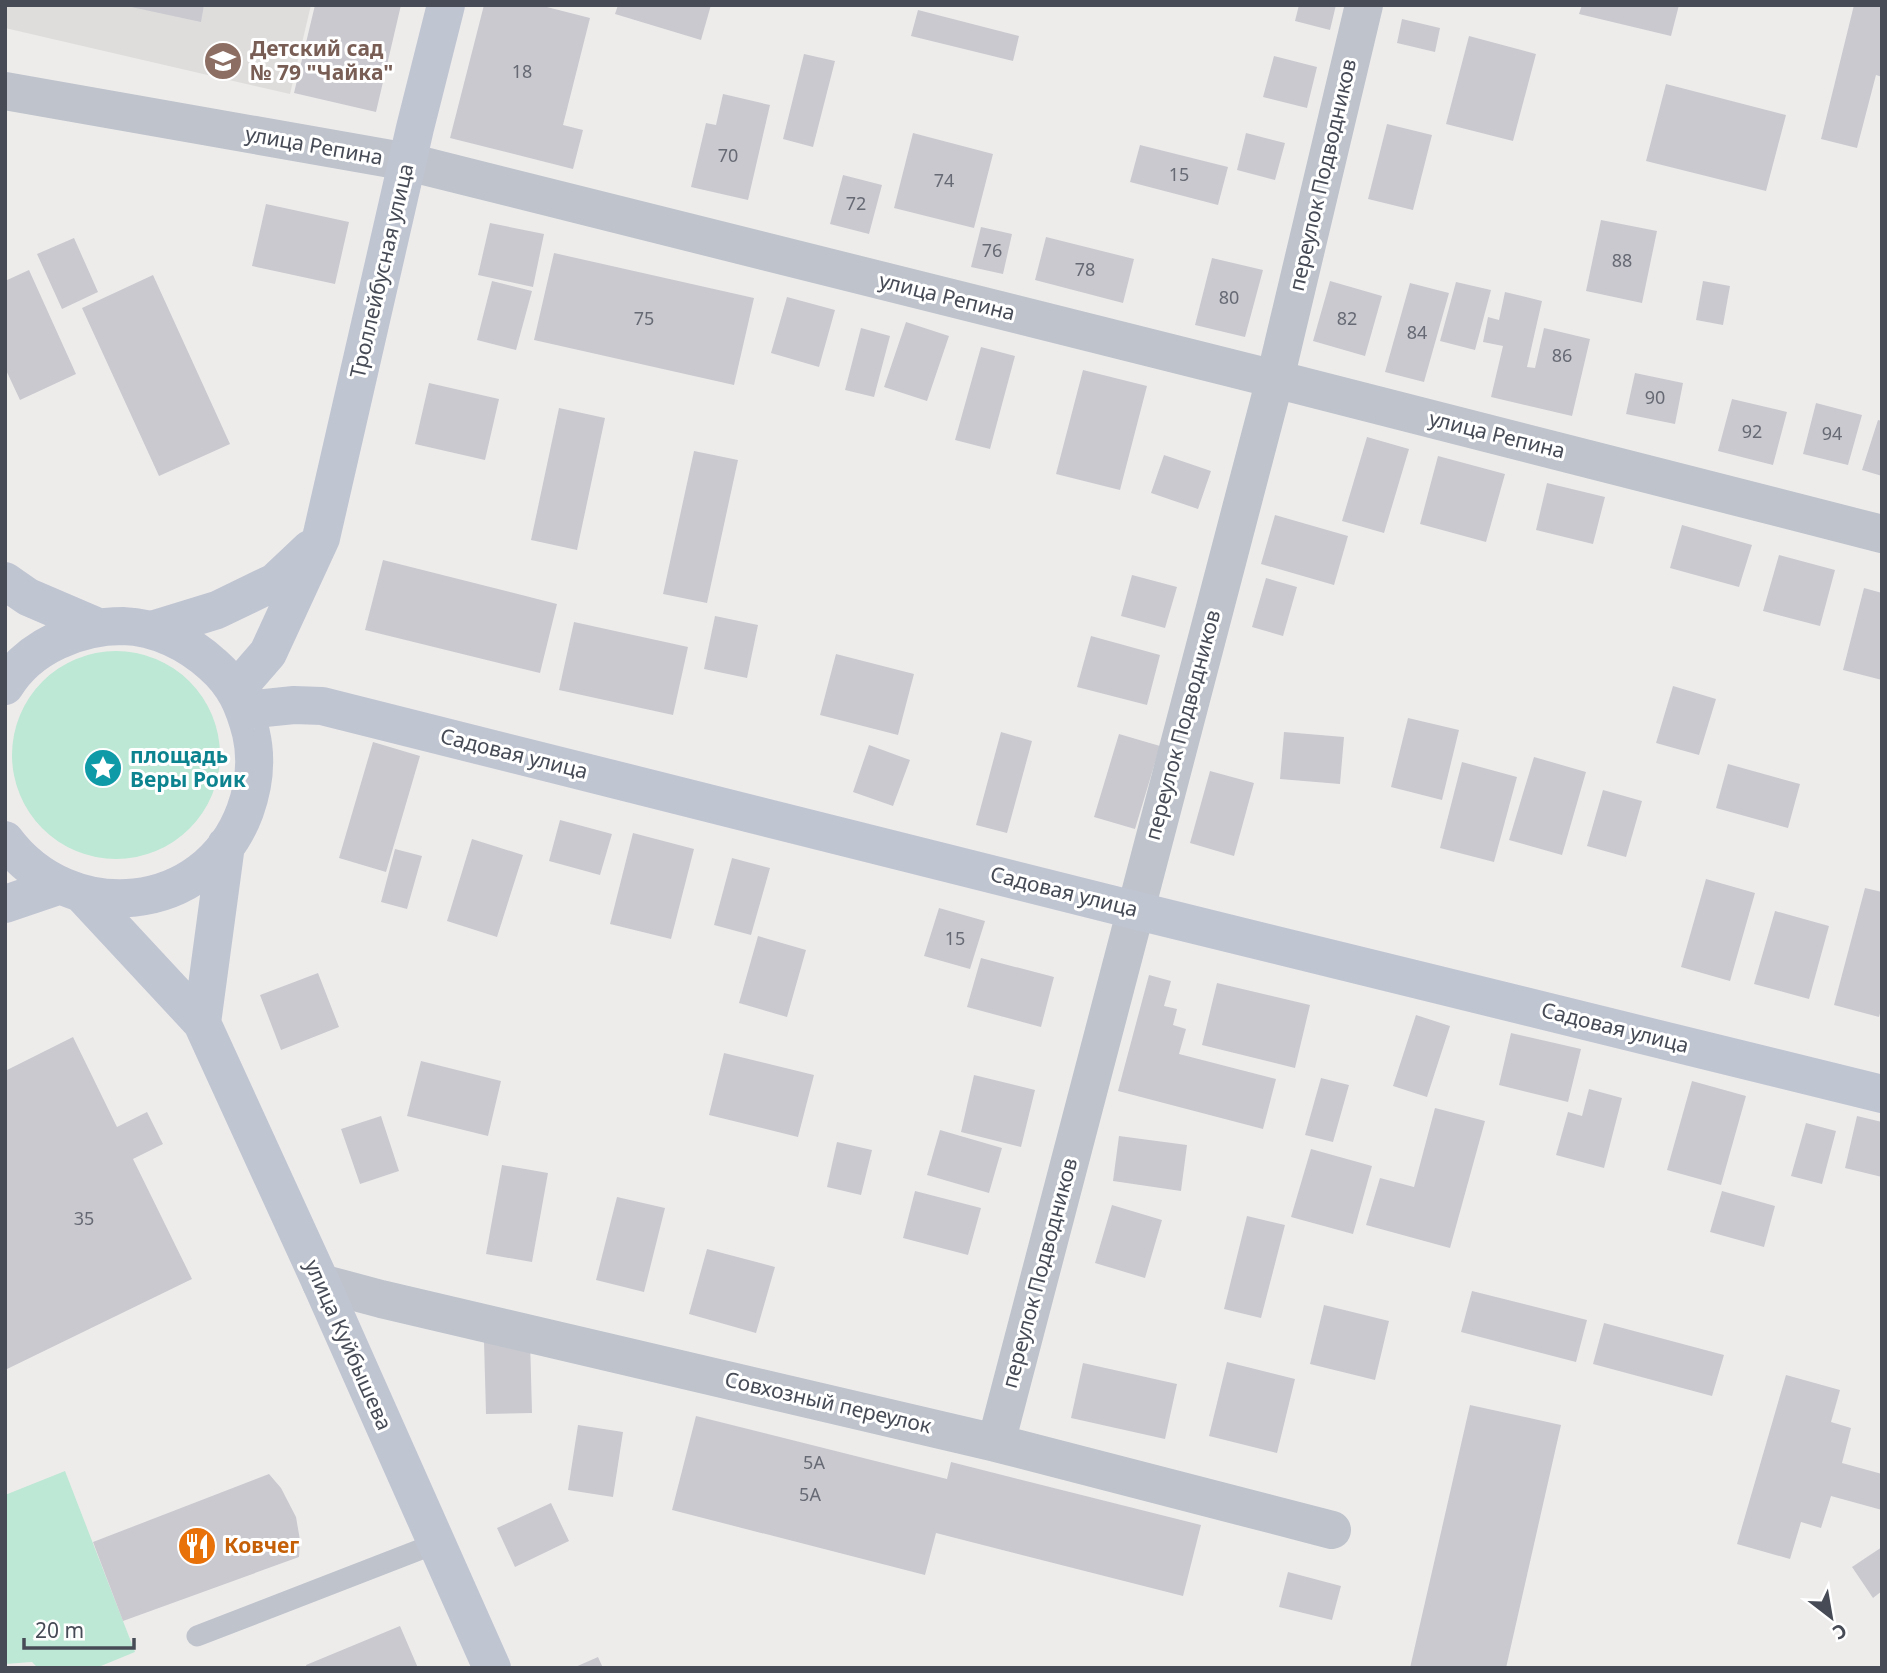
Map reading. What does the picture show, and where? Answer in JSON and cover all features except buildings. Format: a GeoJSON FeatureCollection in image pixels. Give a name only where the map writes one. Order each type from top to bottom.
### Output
{"type":"FeatureCollection","features":[{"type":"Feature","properties":{"kind":"main road","name":"Троллейбусная улица"},"geometry":{"type":"LineString","coordinates":[[240,700],[268,653],[321,538],[446,5]]}},
{"type":"Feature","properties":{"kind":"main road"},"geometry":{"type":"LineString","coordinates":[[152,630],[217,610],[275,582],[321,538]]}},
{"type":"Feature","properties":{"kind":"main road"},"geometry":{"type":"LineString","coordinates":[[5,581],[28,597],[98,627]]}},
{"type":"Feature","properties":{"kind":"main road"},"geometry":{"type":"LineString","coordinates":[[5,686],[26,661],[48,645],[72,634],[98,627],[125,626],[152,630],[177,639],[200,653],[219,671],[240,700],[253,743],[254,770],[250,797],[241,822],[226,845],[208,865],[186,881],[162,892],[136,898],[110,899],[71,890],[35,872],[5,840]]}},
{"type":"Feature","properties":{"kind":"main road","name":"Садовая улица"},"geometry":{"type":"LineString","coordinates":[[240,700],[322,706],[1882,1094]]}},
{"type":"Feature","properties":{"kind":"main road"},"geometry":{"type":"LineString","coordinates":[[202,1023],[226,845]]}},
{"type":"Feature","properties":{"kind":"main road"},"geometry":{"type":"LineString","coordinates":[[5,904],[71,890]]}},
{"type":"Feature","properties":{"kind":"main road"},"geometry":{"type":"LineString","coordinates":[[71,890],[202,1023]]}},
{"type":"Feature","properties":{"kind":"main road","name":"улица Куйбышева"},"geometry":{"type":"LineString","coordinates":[[202,1023],[492,1668]]}},
{"type":"Feature","properties":{"kind":"street","name":"переулок Подводников"},"geometry":{"type":"LineString","coordinates":[[996,1443],[1275,379],[1364,5]]}},
{"type":"Feature","properties":{"kind":"street","name":"улица Репина"},"geometry":{"type":"LineString","coordinates":[[5,91],[408,162],[1882,534]]}},
{"type":"Feature","properties":{"kind":"street","name":"Совхозный переулок"},"geometry":{"type":"LineString","coordinates":[[321,1283],[996,1443],[1332,1530]]}},
{"type":"Feature","properties":{"kind":"lane"},"geometry":{"type":"LineString","coordinates":[[197,1636],[437,1543]]}},
{"type":"Feature","properties":{"kind":"shaded area","name":"Детский сад № 79 \"Чайка\""},"geometry":{"type":"Polygon","coordinates":[[[5,5],[311,5],[290,94],[5,28],[5,5]]]}},
{"type":"Feature","properties":{"kind":"green space"},"geometry":{"type":"Polygon","coordinates":[[[116,651],[156,659],[189,682],[212,715],[220,755],[212,795],[189,828],[156,851],[116,859],[76,851],[43,828],[20,795],[12,755],[20,715],[43,682],[76,659],[116,651]]]}},
{"type":"Feature","properties":{"kind":"green space"},"geometry":{"type":"Polygon","coordinates":[[[65,1471],[135,1652],[96,1668],[38,1668],[32,1662],[5,1664],[5,1495],[65,1471]]]}},
{"type":"Feature","properties":{"kind":"place","name":"Детский сад № 79 \"Чайка\""},"geometry":{"type":"Point","coordinates":[223,61]}},
{"type":"Feature","properties":{"kind":"place","name":"площадь Веры Роик"},"geometry":{"type":"Point","coordinates":[103,768]}},
{"type":"Feature","properties":{"kind":"place","name":"Ковчег"},"geometry":{"type":"Point","coordinates":[197,1546]}}]}
